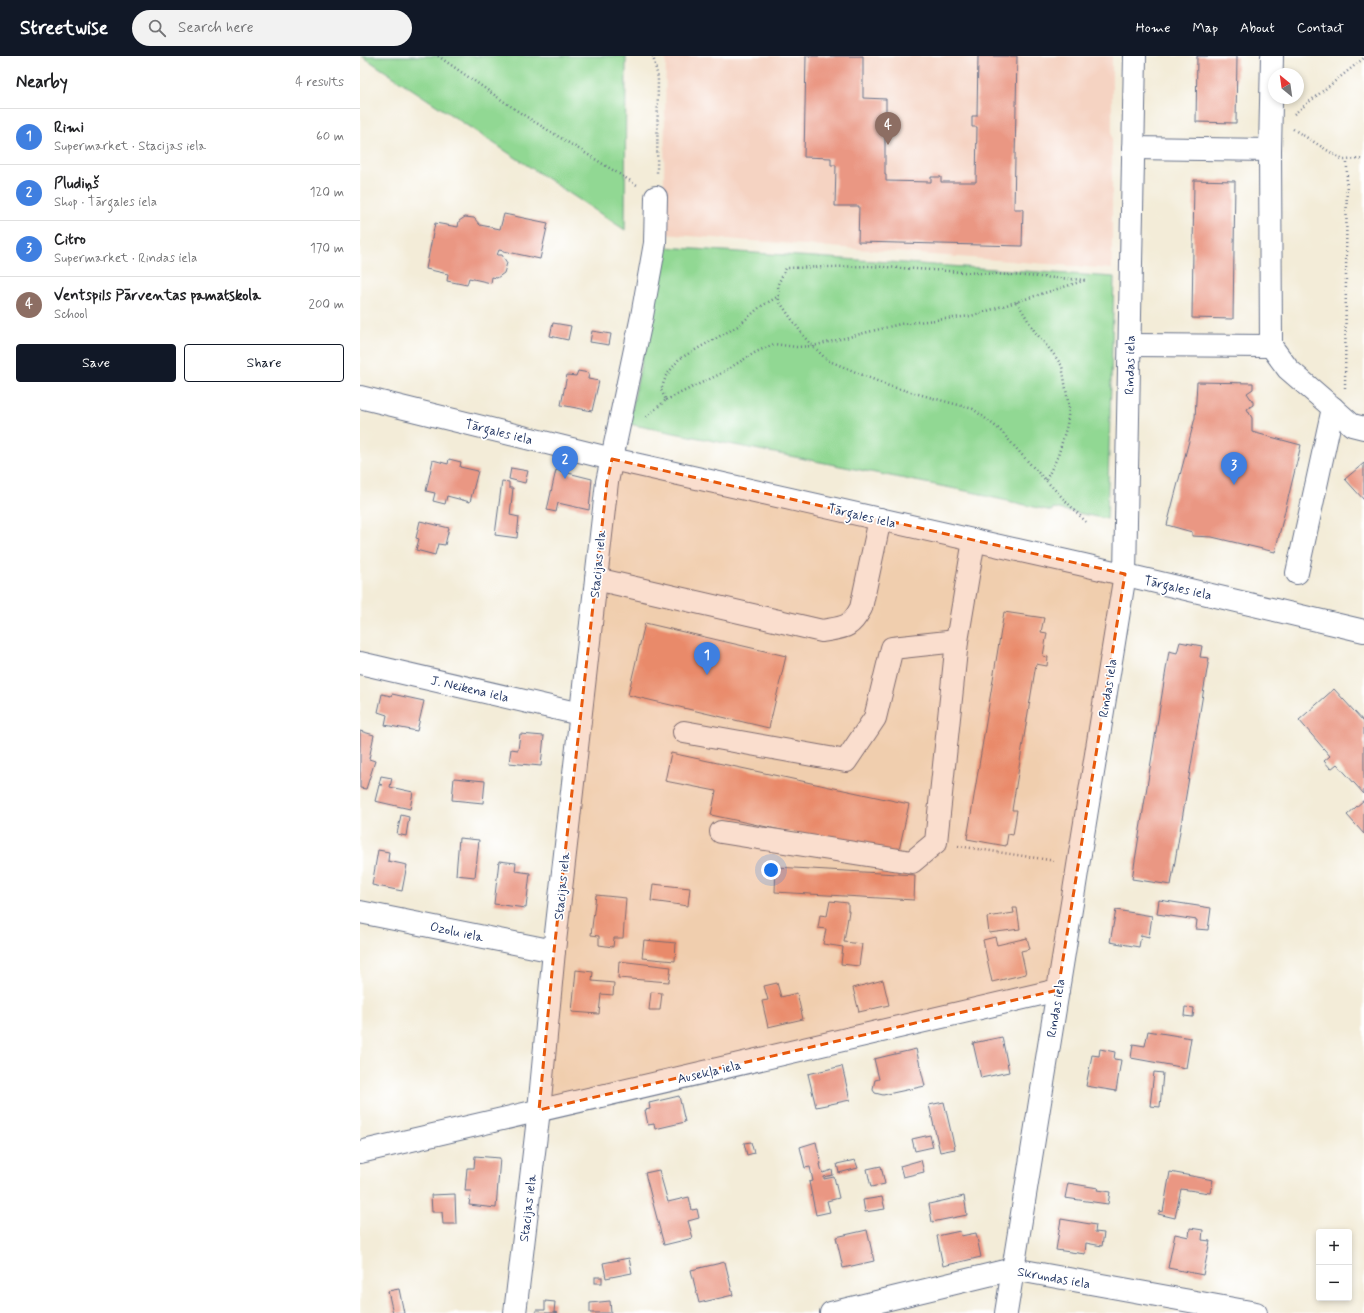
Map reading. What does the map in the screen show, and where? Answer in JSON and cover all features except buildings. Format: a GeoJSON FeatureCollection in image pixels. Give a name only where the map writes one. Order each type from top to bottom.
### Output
{"type":"FeatureCollection","features":[{"type":"Feature","properties":{"kind":"street","name":"Rindas iela"},"geometry":{"type":"LineString","coordinates":[[1006,1313],[1125,574],[1135,56]]}},
{"type":"Feature","properties":{"kind":"street"},"geometry":{"type":"LineString","coordinates":[[1272,56],[1275,135],[1271,346],[1288,368],[1352,425],[1364,428]]}},
{"type":"Feature","properties":{"kind":"street"},"geometry":{"type":"LineString","coordinates":[[1133,148],[1275,135]]}},
{"type":"Feature","properties":{"kind":"street","name":"Stacijas iela"},"geometry":{"type":"LineString","coordinates":[[515,1313],[580,714],[607,482],[642,316],[655,243],[656,197]]}},
{"type":"Feature","properties":{"kind":"street"},"geometry":{"type":"LineString","coordinates":[[1130,345],[1271,346]]}},
{"type":"Feature","properties":{"kind":"street","name":"Tārgales iela"},"geometry":{"type":"LineString","coordinates":[[360,397],[612,459],[1125,574],[1364,631]]}},
{"type":"Feature","properties":{"kind":"street"},"geometry":{"type":"LineString","coordinates":[[1298,573],[1339,413]]}},
{"type":"Feature","properties":{"kind":"street"},"geometry":{"type":"LineString","coordinates":[[596,579],[822,631],[843,627],[854,621],[861,608],[880,519]]}},
{"type":"Feature","properties":{"kind":"street"},"geometry":{"type":"LineString","coordinates":[[721,832],[912,862],[936,842],[957,641],[974,540]]}},
{"type":"Feature","properties":{"kind":"street"},"geometry":{"type":"LineString","coordinates":[[684,732],[846,761],[875,718],[892,648],[957,641]]}},
{"type":"Feature","properties":{"kind":"street","name":"J. Neikena iela"},"geometry":{"type":"LineString","coordinates":[[360,663],[580,714]]}},
{"type":"Feature","properties":{"kind":"street","name":"Ozolu iela"},"geometry":{"type":"LineString","coordinates":[[360,912],[554,951]]}},
{"type":"Feature","properties":{"kind":"street","name":"Ausekļa iela"},"geometry":{"type":"LineString","coordinates":[[360,1152],[1058,990]]}},
{"type":"Feature","properties":{"kind":"street","name":"Skrundas iela"},"geometry":{"type":"LineString","coordinates":[[831,1313],[1014,1269],[1256,1313]]}},
{"type":"Feature","properties":{"kind":"path"},"geometry":{"type":"LineString","coordinates":[[438,56],[522,114],[656,197]]}},
{"type":"Feature","properties":{"kind":"path"},"geometry":{"type":"LineString","coordinates":[[653,56],[658,78],[656,197]]}},
{"type":"Feature","properties":{"kind":"path"},"geometry":{"type":"LineString","coordinates":[[1364,58],[1275,135],[1343,160],[1364,159]]}},
{"type":"Feature","properties":{"kind":"path"},"geometry":{"type":"LineString","coordinates":[[1339,413],[1347,160]]}},
{"type":"Feature","properties":{"kind":"path"},"geometry":{"type":"LineString","coordinates":[[641,421],[666,400],[718,375],[756,352],[774,344],[813,346],[900,324],[972,316],[1086,280],[870,266],[786,268],[778,284],[779,301],[805,338],[813,346],[827,360],[889,386],[973,409],[999,429],[1031,465],[1086,522]]}},
{"type":"Feature","properties":{"kind":"path"},"geometry":{"type":"LineString","coordinates":[[666,400],[661,390],[666,376],[679,359],[738,326],[760,307],[779,296]]}},
{"type":"Feature","properties":{"kind":"path"},"geometry":{"type":"LineString","coordinates":[[1017,302],[1035,332],[1062,366],[1064,376],[1069,408],[1067,425],[1058,456],[1046,480]]}},
{"type":"Feature","properties":{"kind":"path"},"geometry":{"type":"LineString","coordinates":[[936,842],[1078,865]]}},
{"type":"Feature","properties":{"kind":"highlighted area"},"geometry":{"type":"Polygon","coordinates":[[[612,459],[1125,574],[1058,990],[539,1110],[554,951],[607,482],[612,459]]]}},
{"type":"Feature","properties":{"kind":"shaded area"},"geometry":{"type":"Polygon","coordinates":[[[666,56],[1112,56],[1112,269],[663,234],[666,56]]]}},
{"type":"Feature","properties":{"kind":"green space"},"geometry":{"type":"Polygon","coordinates":[[[362,56],[626,56],[625,230],[362,56]]]}},
{"type":"Feature","properties":{"kind":"green space"},"geometry":{"type":"Polygon","coordinates":[[[664,247],[1114,277],[1107,519],[1053,508],[1052,511],[981,494],[629,424],[664,247]]]}},
{"type":"Feature","properties":{"kind":"place","name":"Ventspils Pārventas pamatskola"},"geometry":{"type":"Point","coordinates":[888,145]}},
{"type":"Feature","properties":{"kind":"place","name":"Pludiņš"},"geometry":{"type":"Point","coordinates":[565,479]}},
{"type":"Feature","properties":{"kind":"place","name":"Citro"},"geometry":{"type":"Point","coordinates":[1234,485]}},
{"type":"Feature","properties":{"kind":"place","name":"Rimi"},"geometry":{"type":"Point","coordinates":[707,675]}}]}
